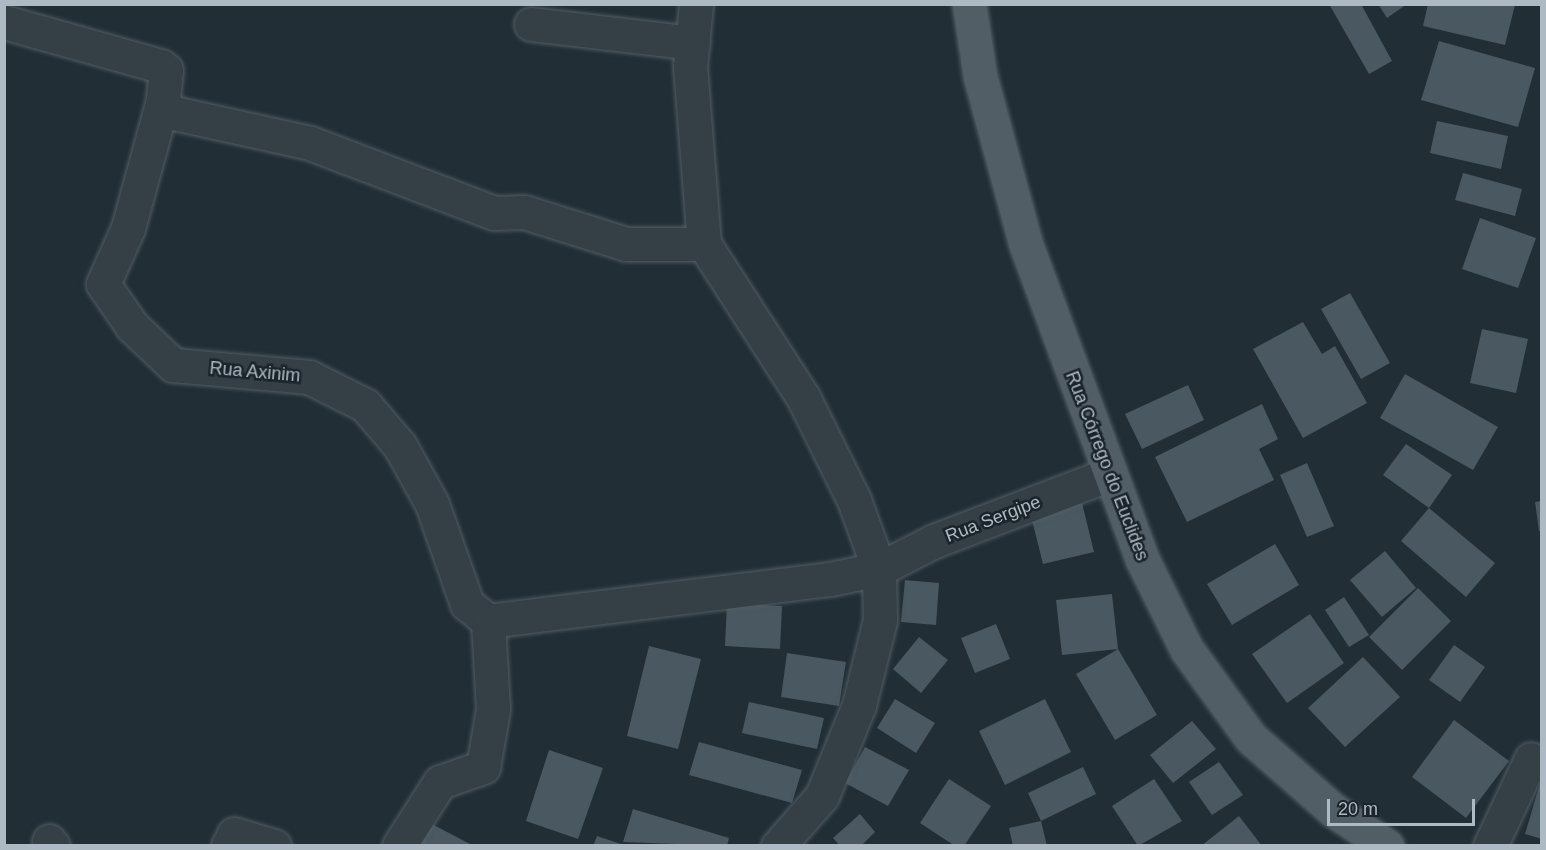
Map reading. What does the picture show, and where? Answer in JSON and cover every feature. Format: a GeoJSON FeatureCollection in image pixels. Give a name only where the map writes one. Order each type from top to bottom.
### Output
{"type":"FeatureCollection","features":[{"type":"Feature","properties":{"kind":"main road","name":"Rua Córrego do Euclides"},"geometry":{"type":"LineString","coordinates":[[969,4],[980,76],[1026,245],[1142,559],[1187,650],[1251,738],[1333,810],[1387,846]]}},
{"type":"Feature","properties":{"kind":"street"},"geometry":{"type":"LineString","coordinates":[[696,4],[690,66],[704,244],[803,397],[854,500],[879,569],[880,620],[859,705],[822,796],[778,846]]}},
{"type":"Feature","properties":{"kind":"street"},"geometry":{"type":"LineString","coordinates":[[4,22],[161,66],[167,77],[163,100],[169,112],[310,143],[463,205],[494,213],[524,212],[626,244],[704,244]]}},
{"type":"Feature","properties":{"kind":"street"},"geometry":{"type":"LineString","coordinates":[[531,24],[693,43]]}},
{"type":"Feature","properties":{"kind":"street","name":"Rua Axinim"},"geometry":{"type":"LineString","coordinates":[[163,100],[128,228],[104,284],[132,326],[172,364],[309,377],[365,405],[400,446],[432,504],[467,604],[488,621]]}},
{"type":"Feature","properties":{"kind":"street","name":"Rua Sergipe"},"geometry":{"type":"LineString","coordinates":[[488,621],[830,579],[879,569],[934,542],[1109,474]]}},
{"type":"Feature","properties":{"kind":"street"},"geometry":{"type":"LineString","coordinates":[[399,846],[440,782],[483,767],[493,709],[488,621]]}},
{"type":"Feature","properties":{"kind":"street"},"geometry":{"type":"LineString","coordinates":[[1490,846],[1531,759]]}},
{"type":"Feature","properties":{"kind":"street"},"geometry":{"type":"LineString","coordinates":[[228,846],[234,834],[274,846]]}},
{"type":"Feature","properties":{"kind":"building"},"geometry":{"type":"Polygon","coordinates":[[[1329,4],[1361,4],[1392,61],[1369,74],[1329,4]]]}},
{"type":"Feature","properties":{"kind":"building"},"geometry":{"type":"Polygon","coordinates":[[[1378,4],[1407,4],[1387,18],[1378,4]]]}},
{"type":"Feature","properties":{"kind":"building"},"geometry":{"type":"Polygon","coordinates":[[[1428,4],[1515,5],[1505,45],[1423,26],[1428,4]]]}},
{"type":"Feature","properties":{"kind":"building"},"geometry":{"type":"Polygon","coordinates":[[[1439,41],[1535,68],[1518,127],[1421,100],[1439,41]]]}},
{"type":"Feature","properties":{"kind":"building"},"geometry":{"type":"Polygon","coordinates":[[[1437,121],[1508,136],[1501,169],[1430,153],[1437,121]]]}},
{"type":"Feature","properties":{"kind":"building"},"geometry":{"type":"Polygon","coordinates":[[[1463,173],[1522,189],[1515,216],[1455,200],[1463,173]]]}},
{"type":"Feature","properties":{"kind":"building"},"geometry":{"type":"Polygon","coordinates":[[[1480,218],[1536,238],[1518,288],[1462,269],[1480,218]]]}},
{"type":"Feature","properties":{"kind":"building"},"geometry":{"type":"Polygon","coordinates":[[[1350,293],[1390,363],[1361,379],[1321,309],[1350,293]]]}},
{"type":"Feature","properties":{"kind":"building"},"geometry":{"type":"Polygon","coordinates":[[[1303,322],[1322,354],[1335,346],[1367,403],[1303,438],[1253,349],[1303,322]]]}},
{"type":"Feature","properties":{"kind":"building"},"geometry":{"type":"Polygon","coordinates":[[[1482,329],[1528,339],[1516,393],[1470,383],[1482,329]]]}},
{"type":"Feature","properties":{"kind":"building"},"geometry":{"type":"Polygon","coordinates":[[[1405,374],[1498,427],[1473,470],[1380,418],[1405,374]]]}},
{"type":"Feature","properties":{"kind":"building"},"geometry":{"type":"Polygon","coordinates":[[[1188,385],[1204,420],[1142,449],[1125,414],[1188,385]]]}},
{"type":"Feature","properties":{"kind":"building"},"geometry":{"type":"Polygon","coordinates":[[[1262,404],[1278,439],[1259,449],[1274,480],[1187,522],[1155,457],[1262,404]]]}},
{"type":"Feature","properties":{"kind":"building"},"geometry":{"type":"Polygon","coordinates":[[[1406,444],[1452,475],[1429,508],[1383,475],[1406,444]]]}},
{"type":"Feature","properties":{"kind":"building"},"geometry":{"type":"Polygon","coordinates":[[[1307,463],[1334,526],[1307,537],[1280,475],[1307,463]]]}},
{"type":"Feature","properties":{"kind":"building"},"geometry":{"type":"Polygon","coordinates":[[[1542,501],[1542,531],[1539,531],[1535,502],[1542,501]]]}},
{"type":"Feature","properties":{"kind":"building"},"geometry":{"type":"Polygon","coordinates":[[[1082,503],[1094,552],[1043,564],[1031,516],[1082,503]]]}},
{"type":"Feature","properties":{"kind":"building"},"geometry":{"type":"Polygon","coordinates":[[[1429,508],[1495,563],[1466,597],[1401,541],[1429,508]]]}},
{"type":"Feature","properties":{"kind":"building"},"geometry":{"type":"Polygon","coordinates":[[[1275,544],[1299,585],[1232,625],[1207,584],[1275,544]]]}},
{"type":"Feature","properties":{"kind":"building"},"geometry":{"type":"Polygon","coordinates":[[[1385,551],[1416,588],[1382,617],[1350,580],[1385,551]]]}},
{"type":"Feature","properties":{"kind":"building"},"geometry":{"type":"Polygon","coordinates":[[[905,580],[939,583],[936,625],[901,622],[905,580]]]}},
{"type":"Feature","properties":{"kind":"building"},"geometry":{"type":"Polygon","coordinates":[[[1418,588],[1451,621],[1402,670],[1369,637],[1418,588]]]}},
{"type":"Feature","properties":{"kind":"building"},"geometry":{"type":"Polygon","coordinates":[[[1112,594],[1118,649],[1062,655],[1056,600],[1112,594]]]}},
{"type":"Feature","properties":{"kind":"building"},"geometry":{"type":"Polygon","coordinates":[[[1344,597],[1369,635],[1349,647],[1325,610],[1344,597]]]}},
{"type":"Feature","properties":{"kind":"building"},"geometry":{"type":"Polygon","coordinates":[[[727,603],[782,606],[780,649],[725,646],[727,603]]]}},
{"type":"Feature","properties":{"kind":"building"},"geometry":{"type":"Polygon","coordinates":[[[1310,614],[1344,663],[1287,703],[1252,654],[1310,614]]]}},
{"type":"Feature","properties":{"kind":"building"},"geometry":{"type":"Polygon","coordinates":[[[996,624],[1010,659],[975,673],[961,638],[996,624]]]}},
{"type":"Feature","properties":{"kind":"building"},"geometry":{"type":"Polygon","coordinates":[[[919,637],[948,660],[921,693],[893,669],[919,637]]]}},
{"type":"Feature","properties":{"kind":"building"},"geometry":{"type":"Polygon","coordinates":[[[1454,645],[1485,667],[1460,702],[1429,680],[1454,645]]]}},
{"type":"Feature","properties":{"kind":"building"},"geometry":{"type":"Polygon","coordinates":[[[649,646],[701,659],[678,749],[627,736],[649,646]]]}},
{"type":"Feature","properties":{"kind":"building"},"geometry":{"type":"Polygon","coordinates":[[[1118,649],[1157,715],[1115,740],[1076,674],[1118,649]]]}},
{"type":"Feature","properties":{"kind":"building"},"geometry":{"type":"Polygon","coordinates":[[[787,653],[846,662],[839,706],[781,697],[787,653]]]}},
{"type":"Feature","properties":{"kind":"building"},"geometry":{"type":"Polygon","coordinates":[[[1363,657],[1400,697],[1345,747],[1308,708],[1363,657]]]}},
{"type":"Feature","properties":{"kind":"building"},"geometry":{"type":"Polygon","coordinates":[[[895,699],[935,723],[916,753],[877,728],[895,699]]]}},
{"type":"Feature","properties":{"kind":"building"},"geometry":{"type":"Polygon","coordinates":[[[1045,699],[1071,752],[1005,785],[979,731],[1045,699]]]}},
{"type":"Feature","properties":{"kind":"building"},"geometry":{"type":"Polygon","coordinates":[[[749,702],[824,718],[817,749],[742,733],[749,702]]]}},
{"type":"Feature","properties":{"kind":"building"},"geometry":{"type":"Polygon","coordinates":[[[1454,720],[1509,761],[1466,818],[1412,777],[1454,720]]]}},
{"type":"Feature","properties":{"kind":"building"},"geometry":{"type":"Polygon","coordinates":[[[1192,721],[1216,749],[1173,783],[1150,755],[1192,721]]]}},
{"type":"Feature","properties":{"kind":"building"},"geometry":{"type":"Polygon","coordinates":[[[699,742],[802,770],[792,803],[689,775],[699,742]]]}},
{"type":"Feature","properties":{"kind":"building"},"geometry":{"type":"Polygon","coordinates":[[[865,747],[909,770],[888,806],[845,783],[865,747]]]}},
{"type":"Feature","properties":{"kind":"building"},"geometry":{"type":"Polygon","coordinates":[[[549,750],[603,768],[578,839],[526,821],[549,750]]]}},
{"type":"Feature","properties":{"kind":"building"},"geometry":{"type":"Polygon","coordinates":[[[1219,762],[1243,795],[1212,815],[1189,782],[1219,762]]]}},
{"type":"Feature","properties":{"kind":"building"},"geometry":{"type":"Polygon","coordinates":[[[1083,767],[1096,794],[1041,821],[1028,793],[1083,767]]]}},
{"type":"Feature","properties":{"kind":"building"},"geometry":{"type":"Polygon","coordinates":[[[949,779],[991,806],[964,846],[955,846],[920,823],[949,779]]]}},
{"type":"Feature","properties":{"kind":"building"},"geometry":{"type":"Polygon","coordinates":[[[1154,779],[1182,821],[1138,846],[1112,806],[1154,779]]]}},
{"type":"Feature","properties":{"kind":"building"},"geometry":{"type":"Polygon","coordinates":[[[1542,780],[1542,839],[1525,834],[1542,780]]]}},
{"type":"Feature","properties":{"kind":"building"},"geometry":{"type":"Polygon","coordinates":[[[633,809],[729,838],[727,846],[623,842],[633,809]]]}},
{"type":"Feature","properties":{"kind":"building"},"geometry":{"type":"Polygon","coordinates":[[[860,814],[875,832],[861,846],[840,846],[833,838],[860,814]]]}},
{"type":"Feature","properties":{"kind":"building"},"geometry":{"type":"Polygon","coordinates":[[[1239,816],[1262,846],[1201,846],[1239,816]]]}},
{"type":"Feature","properties":{"kind":"building"},"geometry":{"type":"Polygon","coordinates":[[[426,821],[474,846],[413,846],[426,821]]]}},
{"type":"Feature","properties":{"kind":"building"},"geometry":{"type":"Polygon","coordinates":[[[1041,821],[1047,846],[1013,846],[1009,828],[1041,821]]]}},
{"type":"Feature","properties":{"kind":"building"},"geometry":{"type":"Polygon","coordinates":[[[597,836],[624,845],[624,846],[593,846],[597,836]]]}}]}
